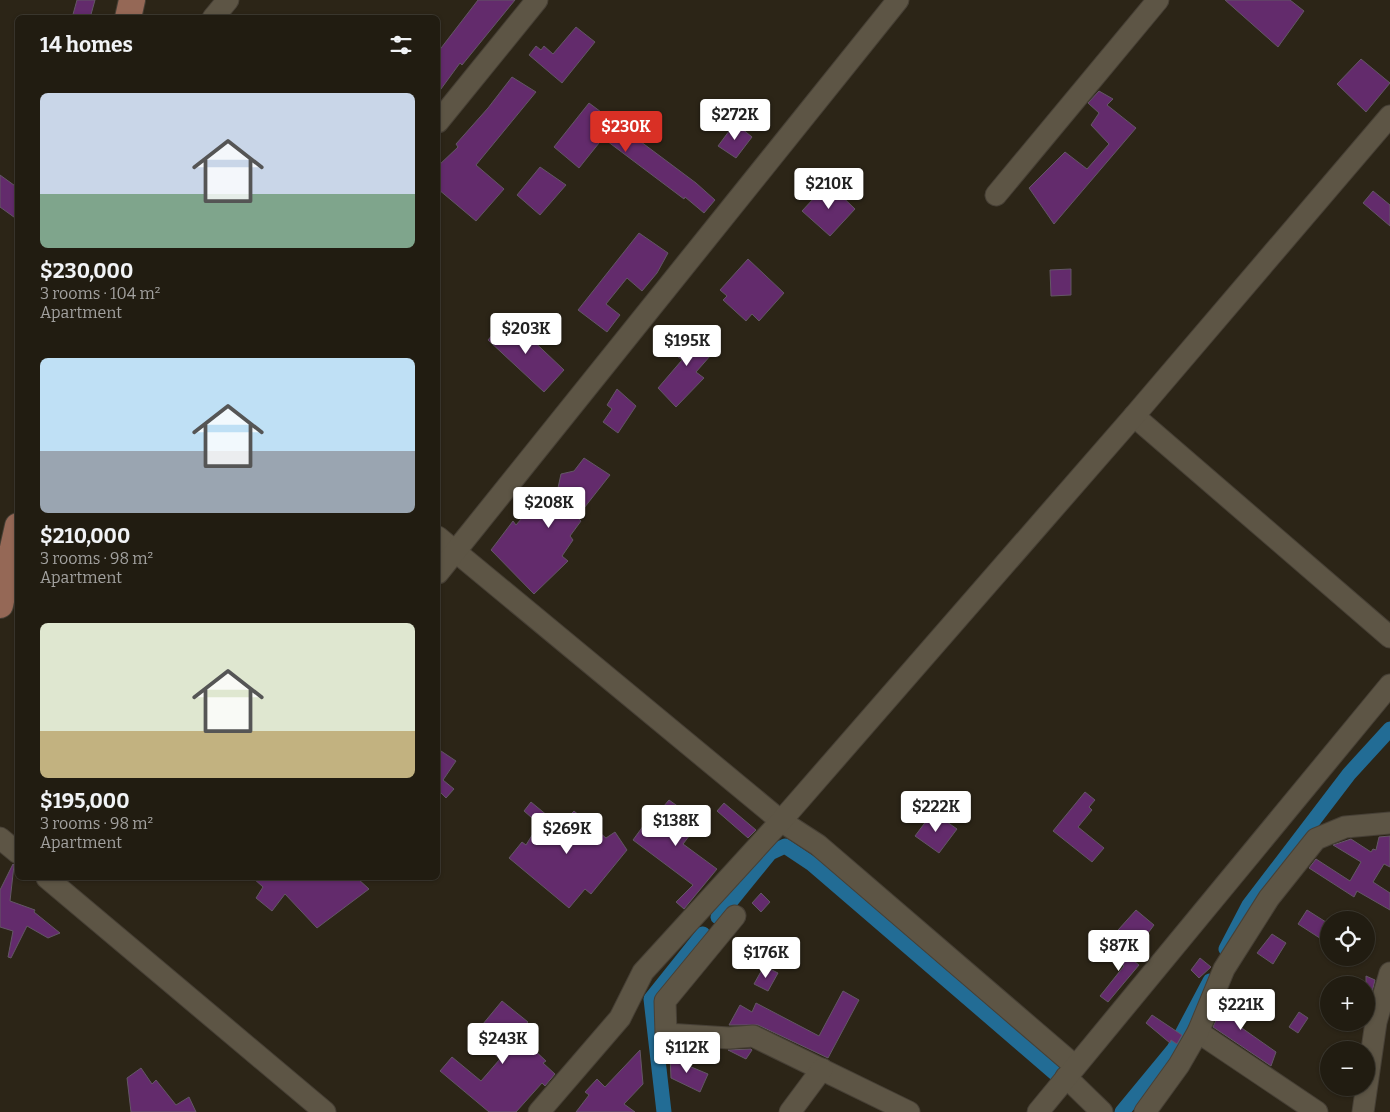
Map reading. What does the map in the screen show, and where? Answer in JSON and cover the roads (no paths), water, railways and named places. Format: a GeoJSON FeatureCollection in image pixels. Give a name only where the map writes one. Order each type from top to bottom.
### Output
{"type":"FeatureCollection","features":[{"type":"Feature","properties":{"kind":"main road"},"geometry":{"type":"LineString","coordinates":[[129,15],[132,0]]}},
{"type":"Feature","properties":{"kind":"main road"},"geometry":{"type":"LineString","coordinates":[[0,605],[15,539]]}},
{"type":"Feature","properties":{"kind":"street"},"geometry":{"type":"LineString","coordinates":[[216,15],[228,0]]}},
{"type":"Feature","properties":{"kind":"street"},"geometry":{"type":"LineString","coordinates":[[440,120],[537,0]]}},
{"type":"Feature","properties":{"kind":"street"},"geometry":{"type":"LineString","coordinates":[[440,570],[898,0]]}},
{"type":"Feature","properties":{"kind":"street"},"geometry":{"type":"LineString","coordinates":[[996,195],[1158,0]]}},
{"type":"Feature","properties":{"kind":"street"},"geometry":{"type":"LineString","coordinates":[[539,1112],[620,1018],[643,972],[781,821],[1134,416],[1390,116]]}},
{"type":"Feature","properties":{"kind":"street"},"geometry":{"type":"LineString","coordinates":[[1134,416],[1390,637]]}},
{"type":"Feature","properties":{"kind":"street"},"geometry":{"type":"LineString","coordinates":[[440,539],[781,821],[818,845],[1070,1072],[1102,1112]]}},
{"type":"Feature","properties":{"kind":"street"},"geometry":{"type":"LineString","coordinates":[[1038,1112],[1390,685]]}},
{"type":"Feature","properties":{"kind":"street"},"geometry":{"type":"LineString","coordinates":[[1145,1112],[1179,1065],[1198,1032],[1224,969],[1269,898],[1316,839],[1344,827],[1390,823]]}},
{"type":"Feature","properties":{"kind":"street"},"geometry":{"type":"LineString","coordinates":[[0,838],[15,850]]}},
{"type":"Feature","properties":{"kind":"street"},"geometry":{"type":"LineString","coordinates":[[49,880],[325,1112]]}},
{"type":"Feature","properties":{"kind":"street"},"geometry":{"type":"LineString","coordinates":[[697,913],[720,934]]}},
{"type":"Feature","properties":{"kind":"street"},"geometry":{"type":"LineString","coordinates":[[735,916],[664,1001],[666,1034],[729,1038],[753,1036],[909,1112]]}},
{"type":"Feature","properties":{"kind":"street"},"geometry":{"type":"LineString","coordinates":[[1363,1112],[1376,1022],[1390,973]]}},
{"type":"Feature","properties":{"kind":"street"},"geometry":{"type":"LineString","coordinates":[[1198,1032],[1317,1112]]}},
{"type":"Feature","properties":{"kind":"street"},"geometry":{"type":"LineString","coordinates":[[790,1112],[822,1069]]}},
{"type":"Feature","properties":{"kind":"waterway"},"geometry":{"type":"LineString","coordinates":[[1226,949],[1249,905],[1349,774],[1390,729]]}},
{"type":"Feature","properties":{"kind":"waterway"},"geometry":{"type":"LineString","coordinates":[[718,917],[770,853],[785,846],[812,864],[1056,1074]]}},
{"type":"Feature","properties":{"kind":"waterway"},"geometry":{"type":"LineString","coordinates":[[664,1112],[651,999],[703,934]]}},
{"type":"Feature","properties":{"kind":"waterway"},"geometry":{"type":"LineString","coordinates":[[1122,1112],[1174,1049],[1210,981]]}}]}
